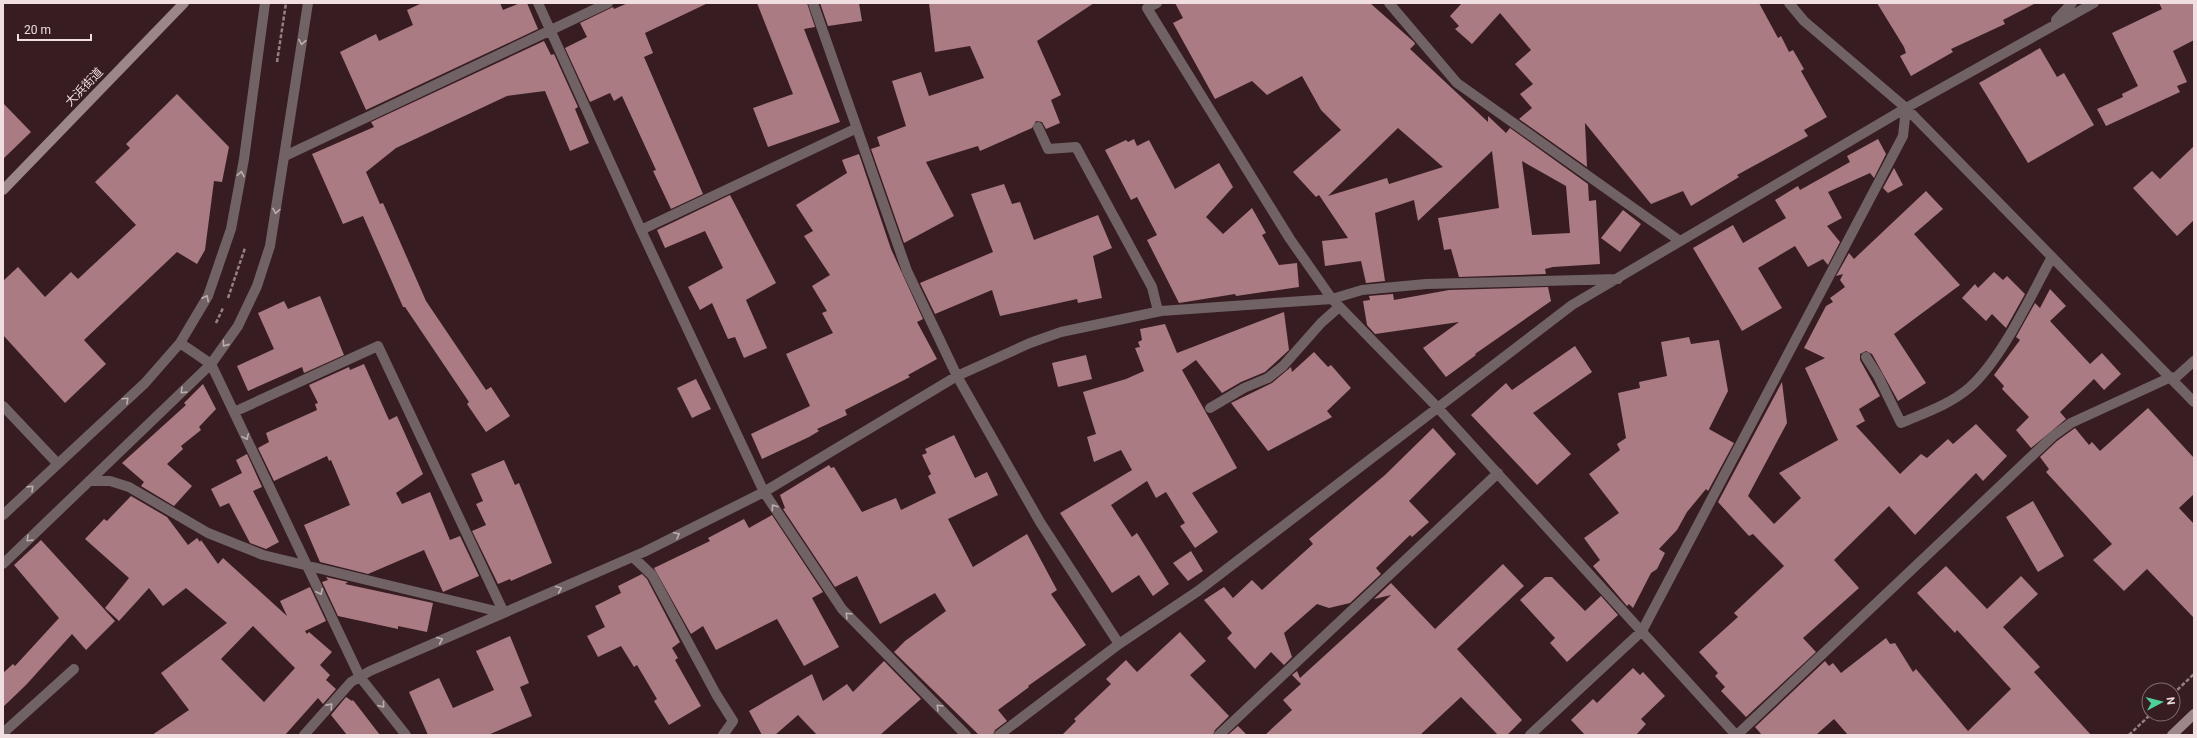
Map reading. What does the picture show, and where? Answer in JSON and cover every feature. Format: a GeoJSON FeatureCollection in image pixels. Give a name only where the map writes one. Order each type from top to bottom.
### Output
{"type":"FeatureCollection","features":[{"type":"Feature","properties":{"kind":"street","name":"大浜街道"},"geometry":{"type":"LineString","coordinates":[[3,190],[184,3]]}},
{"type":"Feature","properties":{"kind":"street"},"geometry":{"type":"LineString","coordinates":[[3,515],[57,463],[145,383],[180,343],[208,296],[231,229],[244,159],[264,3]]}},
{"type":"Feature","properties":{"kind":"street"},"geometry":{"type":"LineString","coordinates":[[3,564],[211,364],[238,326],[257,286],[270,246],[308,3]]}},
{"type":"Feature","properties":{"kind":"street"},"geometry":{"type":"LineString","coordinates":[[538,3],[641,230],[764,492],[842,609],[966,735]]}},
{"type":"Feature","properties":{"kind":"street"},"geometry":{"type":"LineString","coordinates":[[285,156],[608,3]]}},
{"type":"Feature","properties":{"kind":"street"},"geometry":{"type":"LineString","coordinates":[[813,3],[907,271],[957,376],[1040,522],[1119,644]]}},
{"type":"Feature","properties":{"kind":"street"},"geometry":{"type":"LineString","coordinates":[[1157,3],[1146,8],[1290,239],[1332,299],[1438,408],[1737,735],[2005,479],[2053,436],[2071,423],[2172,379],[2194,361]]}},
{"type":"Feature","properties":{"kind":"street"},"geometry":{"type":"LineString","coordinates":[[1389,3],[1457,83],[1680,242]]}},
{"type":"Feature","properties":{"kind":"street"},"geometry":{"type":"LineString","coordinates":[[1789,3],[1804,21],[1906,108],[2194,402]]}},
{"type":"Feature","properties":{"kind":"street"},"geometry":{"type":"LineString","coordinates":[[2051,26],[2072,3]]}},
{"type":"Feature","properties":{"kind":"street"},"geometry":{"type":"LineString","coordinates":[[999,735],[1119,644],[1198,591],[1572,305],[1906,108],[2094,3]]}},
{"type":"Feature","properties":{"kind":"street"},"geometry":{"type":"LineString","coordinates":[[1530,735],[1642,631],[1903,136],[1906,108]]}},
{"type":"Feature","properties":{"kind":"street"},"geometry":{"type":"LineString","coordinates":[[1038,127],[1048,149],[1076,147],[1152,287],[1158,311]]}},
{"type":"Feature","properties":{"kind":"street"},"geometry":{"type":"LineString","coordinates":[[641,230],[857,128]]}},
{"type":"Feature","properties":{"kind":"street"},"geometry":{"type":"LineString","coordinates":[[1866,357],[1878,376],[1901,423],[1945,404],[1969,388],[1999,351],[2052,257]]}},
{"type":"Feature","properties":{"kind":"street"},"geometry":{"type":"LineString","coordinates":[[304,735],[351,682],[360,677],[633,557],[764,492],[957,376],[1030,343],[1061,332],[1158,311],[1332,299],[1362,290],[1426,284],[1618,279]]}},
{"type":"Feature","properties":{"kind":"street"},"geometry":{"type":"LineString","coordinates":[[1210,408],[1244,388],[1268,378],[1283,366],[1321,323],[1339,307]]}},
{"type":"Feature","properties":{"kind":"street"},"geometry":{"type":"LineString","coordinates":[[180,343],[211,364],[360,677],[406,735]]}},
{"type":"Feature","properties":{"kind":"street"},"geometry":{"type":"LineString","coordinates":[[234,412],[378,346],[504,613]]}},
{"type":"Feature","properties":{"kind":"street"},"geometry":{"type":"LineString","coordinates":[[3,406],[57,463]]}},
{"type":"Feature","properties":{"kind":"street"},"geometry":{"type":"LineString","coordinates":[[1219,735],[1498,473]]}},
{"type":"Feature","properties":{"kind":"street"},"geometry":{"type":"LineString","coordinates":[[89,481],[110,481],[129,487],[208,533],[263,555],[504,613]]}},
{"type":"Feature","properties":{"kind":"street"},"geometry":{"type":"LineString","coordinates":[[633,557],[652,575],[716,694],[733,721],[723,735]]}},
{"type":"Feature","properties":{"kind":"street"},"geometry":{"type":"LineString","coordinates":[[3,733],[74,669]]}},
{"type":"Feature","properties":{"kind":"street"},"geometry":{"type":"LineString","coordinates":[[2172,735],[2194,714]]}},
{"type":"Feature","properties":{"kind":"path"},"geometry":{"type":"LineString","coordinates":[[2181,686],[2194,674]]}},
{"type":"Feature","properties":{"kind":"path"},"geometry":{"type":"LineString","coordinates":[[2129,735],[2143,722]]}},
{"type":"Feature","properties":{"kind":"building"},"geometry":{"type":"Polygon","coordinates":[[[422,3],[500,3],[503,10],[520,3],[527,3],[538,29],[366,110],[340,52],[376,34],[379,41],[413,25],[407,10],[422,3]]]}},
{"type":"Feature","properties":{"kind":"building"},"geometry":{"type":"Polygon","coordinates":[[[628,3],[708,3],[645,33],[653,53],[644,57],[703,194],[671,209],[653,171],[656,170],[622,96],[614,101],[610,93],[590,102],[565,48],[587,37],[580,23],[613,7],[614,9],[628,3]]]}},
{"type":"Feature","properties":{"kind":"building"},"geometry":{"type":"Polygon","coordinates":[[[757,3],[807,3],[815,27],[804,29],[840,122],[768,147],[753,108],[793,94],[757,3]]]}},
{"type":"Feature","properties":{"kind":"building"},"geometry":{"type":"Polygon","coordinates":[[[820,3],[859,3],[862,21],[828,26],[820,3]]]}},
{"type":"Feature","properties":{"kind":"building"},"geometry":{"type":"Polygon","coordinates":[[[929,3],[1094,3],[1037,41],[1061,95],[1051,100],[1060,123],[1046,129],[1042,122],[1036,121],[1032,128],[980,151],[978,146],[926,162],[954,216],[904,243],[871,149],[880,146],[877,137],[906,126],[892,81],[921,72],[929,96],[984,78],[970,46],[935,52],[929,3]]]}},
{"type":"Feature","properties":{"kind":"building"},"geometry":{"type":"Polygon","coordinates":[[[1175,3],[1370,3],[1414,42],[1415,44],[1410,49],[1488,122],[1488,116],[1506,133],[1510,128],[1588,184],[1589,201],[1596,200],[1600,264],[1553,267],[1545,269],[1546,274],[1459,277],[1451,249],[1444,250],[1438,218],[1499,208],[1492,151],[1418,221],[1414,200],[1375,213],[1385,281],[1366,283],[1361,261],[1325,266],[1322,241],[1348,238],[1319,195],[1316,197],[1293,172],[1341,130],[1321,110],[1302,76],[1267,95],[1252,81],[1215,99],[1173,23],[1183,18],[1175,3]],[[1398,128],[1328,196],[1387,178],[1389,184],[1443,167],[1398,128]],[[1522,161],[1532,235],[1570,233],[1566,186],[1522,161]]]}},
{"type":"Feature","properties":{"kind":"building"},"geometry":{"type":"Polygon","coordinates":[[[1462,3],[1759,3],[1778,38],[1781,36],[1789,52],[1793,50],[1804,69],[1801,71],[1827,117],[1804,130],[1808,136],[1737,175],[1739,177],[1691,206],[1683,191],[1651,204],[1585,123],[1587,167],[1519,119],[1532,108],[1520,94],[1533,84],[1515,64],[1531,50],[1500,13],[1472,44],[1455,29],[1459,26],[1450,16],[1462,3]]]}},
{"type":"Feature","properties":{"kind":"building"},"geometry":{"type":"Polygon","coordinates":[[[1877,3],[2036,3],[2003,20],[2005,24],[1951,49],[1953,52],[1911,76],[1900,56],[1906,53],[1904,47],[1877,3]]]}},
{"type":"Feature","properties":{"kind":"building"},"geometry":{"type":"Polygon","coordinates":[[[2159,3],[2194,3],[2194,40],[2173,51],[2187,82],[2177,86],[2180,92],[2106,126],[2097,109],[2123,97],[2122,94],[2138,86],[2112,33],[2162,9],[2159,3]]]}},
{"type":"Feature","properties":{"kind":"building"},"geometry":{"type":"Polygon","coordinates":[[[544,41],[551,55],[554,54],[578,107],[575,109],[589,143],[570,151],[545,91],[507,96],[396,148],[366,172],[380,204],[383,203],[426,301],[486,390],[491,387],[510,416],[486,432],[467,404],[469,402],[405,307],[403,307],[363,216],[343,224],[312,154],[374,127],[371,122],[544,41]]]}},
{"type":"Feature","properties":{"kind":"building"},"geometry":{"type":"Polygon","coordinates":[[[2040,48],[2057,77],[2064,73],[2094,125],[2028,163],[1979,83],[2040,48]]]}},
{"type":"Feature","properties":{"kind":"building"},"geometry":{"type":"Polygon","coordinates":[[[177,94],[229,147],[222,182],[214,181],[205,250],[197,264],[177,252],[84,340],[106,364],[65,403],[3,335],[3,281],[18,267],[45,297],[71,272],[78,279],[136,225],[95,182],[130,148],[126,144],[177,94]]]}},
{"type":"Feature","properties":{"kind":"building"},"geometry":{"type":"Polygon","coordinates":[[[3,103],[31,132],[3,159],[3,103]]]}},
{"type":"Feature","properties":{"kind":"building"},"geometry":{"type":"Polygon","coordinates":[[[1134,139],[1137,146],[1149,140],[1175,189],[1219,163],[1233,187],[1206,217],[1223,234],[1252,208],[1266,233],[1262,235],[1279,265],[1297,263],[1299,287],[1236,296],[1235,294],[1179,303],[1147,240],[1157,235],[1137,197],[1131,200],[1105,150],[1126,140],[1128,142],[1134,139]]]}},
{"type":"Feature","properties":{"kind":"building"},"geometry":{"type":"Polygon","coordinates":[[[1878,139],[1886,154],[1874,178],[1870,173],[1828,192],[1842,218],[1827,226],[1840,242],[1828,265],[1823,259],[1808,267],[1795,246],[1758,268],[1782,308],[1742,331],[1693,248],[1733,225],[1743,243],[1786,218],[1775,200],[1798,186],[1800,190],[1850,162],[1847,156],[1878,139]]]}},
{"type":"Feature","properties":{"kind":"building"},"geometry":{"type":"Polygon","coordinates":[[[2194,146],[2194,220],[2177,236],[2133,188],[2152,171],[2160,179],[2194,146]]]}},
{"type":"Feature","properties":{"kind":"building"},"geometry":{"type":"Polygon","coordinates":[[[859,154],[891,249],[923,319],[917,322],[937,359],[908,375],[910,377],[845,410],[847,415],[817,429],[819,431],[809,437],[762,459],[751,434],[810,406],[786,354],[833,333],[822,313],[827,311],[812,286],[830,275],[804,236],[813,231],[796,205],[847,173],[842,160],[859,154]]]}},
{"type":"Feature","properties":{"kind":"building"},"geometry":{"type":"Polygon","coordinates":[[[1894,168],[1903,185],[1888,193],[1883,188],[1894,168]]]}},
{"type":"Feature","properties":{"kind":"building"},"geometry":{"type":"Polygon","coordinates":[[[1004,184],[1012,204],[1020,202],[1034,240],[1098,215],[1112,248],[1093,256],[1102,298],[1078,303],[1077,299],[1000,316],[992,290],[935,314],[920,283],[993,252],[971,194],[1004,184]]]}},
{"type":"Feature","properties":{"kind":"building"},"geometry":{"type":"Polygon","coordinates":[[[1926,191],[1943,209],[1914,234],[1960,285],[1894,334],[1926,383],[1898,401],[1872,354],[1866,351],[1860,354],[1860,360],[1880,396],[1859,409],[1865,421],[1856,426],[1900,474],[1921,454],[1927,458],[1948,439],[1953,444],[1976,424],[2007,456],[1983,481],[1976,473],[1915,535],[1889,506],[1834,560],[1859,588],[1803,638],[1816,652],[1746,717],[1721,691],[1725,687],[1715,676],[1718,673],[1699,652],[1738,617],[1734,613],[1784,566],[1753,534],[1749,536],[1718,502],[1782,382],[1787,423],[1748,496],[1774,524],[1801,498],[1779,473],[1838,440],[1805,368],[1825,358],[1804,348],[1826,306],[1833,302],[1830,298],[1845,287],[1840,280],[1843,274],[1836,276],[1849,253],[1854,259],[1926,191]]]}},
{"type":"Feature","properties":{"kind":"building"},"geometry":{"type":"Polygon","coordinates":[[[730,195],[776,283],[746,300],[767,348],[744,358],[735,337],[728,339],[712,303],[700,310],[688,287],[723,268],[705,231],[665,248],[657,230],[730,195]]]}},
{"type":"Feature","properties":{"kind":"building"},"geometry":{"type":"Polygon","coordinates":[[[1623,210],[1641,224],[1620,252],[1601,238],[1623,210]]]}},
{"type":"Feature","properties":{"kind":"building"},"geometry":{"type":"Polygon","coordinates":[[[1994,272],[2003,280],[2007,276],[2025,294],[2006,328],[1992,314],[1986,321],[1962,298],[1975,284],[1978,288],[1994,272]]]}},
{"type":"Feature","properties":{"kind":"building"},"geometry":{"type":"Polygon","coordinates":[[[1548,287],[1551,301],[1475,354],[1476,355],[1446,377],[1423,348],[1459,322],[1375,334],[1367,325],[1363,301],[1370,300],[1369,296],[1393,294],[1394,300],[1449,290],[1548,287]]]}},
{"type":"Feature","properties":{"kind":"building"},"geometry":{"type":"Polygon","coordinates":[[[2050,289],[2066,306],[2050,321],[2090,364],[2102,353],[2121,374],[2104,390],[2094,379],[2060,412],[2066,419],[2031,448],[2016,430],[2029,417],[2002,389],[2004,386],[1994,375],[2020,340],[2016,337],[2035,303],[2040,308],[2050,289]]]}},
{"type":"Feature","properties":{"kind":"building"},"geometry":{"type":"Polygon","coordinates":[[[320,296],[344,355],[304,373],[302,367],[248,391],[237,366],[274,349],[258,313],[284,301],[288,309],[320,296]]]}},
{"type":"Feature","properties":{"kind":"building"},"geometry":{"type":"Polygon","coordinates":[[[1284,312],[1289,350],[1265,372],[1241,382],[1222,393],[1196,360],[1182,370],[1237,468],[1192,493],[1218,532],[1195,548],[1180,526],[1185,523],[1166,492],[1156,498],[1147,481],[1111,505],[1132,537],[1137,533],[1169,584],[1153,596],[1139,575],[1112,593],[1060,513],[1132,470],[1121,450],[1094,462],[1087,437],[1096,434],[1083,392],[1126,379],[1144,371],[1135,348],[1140,347],[1138,342],[1142,340],[1140,329],[1165,324],[1177,353],[1284,312]]]}},
{"type":"Feature","properties":{"kind":"building"},"geometry":{"type":"Polygon","coordinates":[[[1689,337],[1691,344],[1719,340],[1728,391],[1709,429],[1734,443],[1708,491],[1706,489],[1687,512],[1677,530],[1659,549],[1665,553],[1657,569],[1651,573],[1633,608],[1629,604],[1627,606],[1593,566],[1600,560],[1584,538],[1619,513],[1589,474],[1620,450],[1617,444],[1626,438],[1618,393],[1640,388],[1639,382],[1667,376],[1661,342],[1689,337]]]}},
{"type":"Feature","properties":{"kind":"building"},"geometry":{"type":"Polygon","coordinates":[[[1575,346],[1592,372],[1533,413],[1571,454],[1537,485],[1471,415],[1506,383],[1512,390],[1575,346]]]}},
{"type":"Feature","properties":{"kind":"building"},"geometry":{"type":"Polygon","coordinates":[[[1314,352],[1328,367],[1331,365],[1351,388],[1327,411],[1332,417],[1268,451],[1231,403],[1272,383],[1291,367],[1292,372],[1314,352]]]}},
{"type":"Feature","properties":{"kind":"building"},"geometry":{"type":"Polygon","coordinates":[[[1086,355],[1092,379],[1058,387],[1052,363],[1086,355]]]}},
{"type":"Feature","properties":{"kind":"building"},"geometry":{"type":"Polygon","coordinates":[[[364,364],[389,420],[397,416],[423,474],[396,493],[402,504],[430,492],[450,540],[460,536],[479,576],[443,592],[424,550],[368,574],[320,562],[304,525],[350,505],[331,460],[329,461],[327,456],[274,481],[258,448],[269,442],[266,433],[317,410],[315,404],[318,403],[309,385],[349,367],[350,370],[364,364]]]}},
{"type":"Feature","properties":{"kind":"building"},"geometry":{"type":"Polygon","coordinates":[[[696,379],[711,409],[692,418],[677,388],[696,379]]]}},
{"type":"Feature","properties":{"kind":"building"},"geometry":{"type":"Polygon","coordinates":[[[203,384],[216,409],[199,427],[201,430],[181,446],[183,449],[167,464],[192,486],[174,506],[141,486],[144,482],[122,463],[186,405],[184,403],[203,384]]]}},
{"type":"Feature","properties":{"kind":"building"},"geometry":{"type":"Polygon","coordinates":[[[2148,408],[2194,458],[2194,494],[2179,508],[2194,524],[2194,618],[2147,569],[2124,591],[2093,560],[2112,544],[2046,472],[2049,469],[2040,457],[2057,441],[2075,428],[2089,445],[2092,442],[2100,451],[2148,408]]]}},
{"type":"Feature","properties":{"kind":"building"},"geometry":{"type":"Polygon","coordinates":[[[1433,428],[1456,454],[1409,501],[1429,522],[1412,537],[1410,535],[1376,568],[1381,574],[1350,603],[1329,608],[1317,604],[1284,633],[1292,657],[1284,665],[1271,652],[1255,669],[1227,638],[1232,633],[1204,600],[1224,587],[1233,598],[1252,580],[1262,590],[1313,544],[1309,539],[1385,475],[1433,428]]]}},
{"type":"Feature","properties":{"kind":"building"},"geometry":{"type":"Polygon","coordinates":[[[954,435],[975,478],[987,472],[998,495],[948,519],[973,567],[1027,534],[1057,590],[1051,594],[1086,645],[1028,686],[1029,687],[998,710],[1007,721],[995,730],[993,735],[979,735],[894,652],[905,641],[946,611],[935,593],[880,624],[857,576],[835,587],[783,509],[785,508],[780,495],[829,465],[831,468],[834,467],[862,512],[896,498],[901,510],[936,493],[928,476],[931,474],[922,455],[927,453],[925,449],[954,435]]]}},
{"type":"Feature","properties":{"kind":"building"},"geometry":{"type":"Polygon","coordinates":[[[247,454],[262,487],[253,491],[279,542],[266,549],[250,543],[229,503],[220,507],[211,489],[242,473],[236,460],[247,454]]]}},
{"type":"Feature","properties":{"kind":"building"},"geometry":{"type":"Polygon","coordinates":[[[504,460],[515,485],[519,483],[552,563],[511,581],[510,579],[498,584],[472,531],[486,525],[476,504],[483,501],[471,474],[504,460]]]}},
{"type":"Feature","properties":{"kind":"building"},"geometry":{"type":"Polygon","coordinates":[[[131,496],[167,517],[188,545],[197,538],[200,542],[201,540],[218,564],[223,558],[287,616],[280,601],[310,587],[326,621],[305,631],[307,634],[309,632],[332,652],[320,665],[330,675],[326,680],[336,689],[323,704],[318,698],[285,735],[152,735],[189,710],[161,673],[227,623],[186,588],[163,606],[149,588],[119,621],[105,608],[129,578],[85,539],[104,519],[107,521],[131,496]],[[253,626],[221,659],[264,702],[295,668],[253,626]]]}},
{"type":"Feature","properties":{"kind":"building"},"geometry":{"type":"Polygon","coordinates":[[[2033,501],[2064,556],[2038,572],[2006,517],[2033,501]]]}},
{"type":"Feature","properties":{"kind":"building"},"geometry":{"type":"Polygon","coordinates":[[[772,515],[823,592],[812,598],[839,647],[804,666],[777,619],[716,650],[703,626],[691,634],[654,568],[710,541],[708,538],[744,519],[749,528],[772,515]]]}},
{"type":"Feature","properties":{"kind":"building"},"geometry":{"type":"Polygon","coordinates":[[[41,540],[115,621],[86,650],[72,634],[26,685],[3,707],[3,673],[13,664],[15,666],[59,618],[14,565],[41,540]]]}},
{"type":"Feature","properties":{"kind":"building"},"geometry":{"type":"Polygon","coordinates":[[[1191,551],[1203,571],[1188,581],[1173,563],[1191,551]]]}},
{"type":"Feature","properties":{"kind":"building"},"geometry":{"type":"Polygon","coordinates":[[[1503,564],[1524,586],[1457,649],[1522,720],[1507,735],[1498,735],[1461,697],[1420,735],[1265,735],[1292,710],[1283,700],[1301,684],[1292,675],[1297,671],[1300,678],[1391,595],[1374,599],[1391,583],[1435,629],[1503,564]]]}},
{"type":"Feature","properties":{"kind":"building"},"geometry":{"type":"Polygon","coordinates":[[[1946,566],[1987,609],[2021,576],[2038,594],[2003,627],[2040,667],[2034,672],[2091,735],[1848,735],[1834,719],[1816,735],[1762,735],[1755,727],[1825,661],[1829,666],[1833,663],[1841,673],[1886,638],[1890,644],[1895,643],[1913,672],[1916,669],[1968,731],[2011,689],[1957,630],[1955,633],[1917,593],[1946,566]]]}},
{"type":"Feature","properties":{"kind":"building"},"geometry":{"type":"Polygon","coordinates":[[[642,574],[647,579],[680,642],[672,648],[678,658],[675,660],[701,706],[669,725],[654,701],[657,699],[637,665],[634,667],[621,646],[598,657],[587,636],[605,627],[595,606],[621,593],[618,586],[642,574]]]}},
{"type":"Feature","properties":{"kind":"building"},"geometry":{"type":"Polygon","coordinates":[[[326,577],[348,582],[345,584],[433,603],[427,632],[398,626],[398,629],[338,616],[322,582],[328,580],[326,577]]]}},
{"type":"Feature","properties":{"kind":"building"},"geometry":{"type":"Polygon","coordinates":[[[1545,577],[1552,577],[1585,611],[1601,596],[1618,615],[1567,662],[1550,643],[1555,638],[1520,600],[1545,577]]]}},
{"type":"Feature","properties":{"kind":"building"},"geometry":{"type":"Polygon","coordinates":[[[1180,632],[1206,661],[1190,675],[1229,716],[1215,730],[1213,735],[1062,735],[1076,721],[1074,719],[1111,684],[1106,679],[1126,660],[1137,672],[1180,632]]]}},
{"type":"Feature","properties":{"kind":"building"},"geometry":{"type":"Polygon","coordinates":[[[510,636],[529,683],[520,687],[532,716],[488,735],[428,735],[409,692],[439,678],[453,708],[494,690],[476,651],[510,636]]]}},
{"type":"Feature","properties":{"kind":"building"},"geometry":{"type":"Polygon","coordinates":[[[884,661],[921,699],[880,735],[817,735],[798,715],[775,735],[762,735],[749,711],[812,674],[823,701],[847,684],[853,692],[884,661]]]}},
{"type":"Feature","properties":{"kind":"building"},"geometry":{"type":"Polygon","coordinates":[[[1633,668],[1640,675],[1643,672],[1665,696],[1641,719],[1646,724],[1636,735],[1585,735],[1571,720],[1593,699],[1597,703],[1633,668]]]}},
{"type":"Feature","properties":{"kind":"building"},"geometry":{"type":"Polygon","coordinates":[[[346,697],[352,701],[353,700],[380,735],[347,735],[331,715],[346,697]]]}},
{"type":"Feature","properties":{"kind":"building"},"geometry":{"type":"Polygon","coordinates":[[[1238,726],[1247,735],[1228,735],[1238,726]]]}}]}
